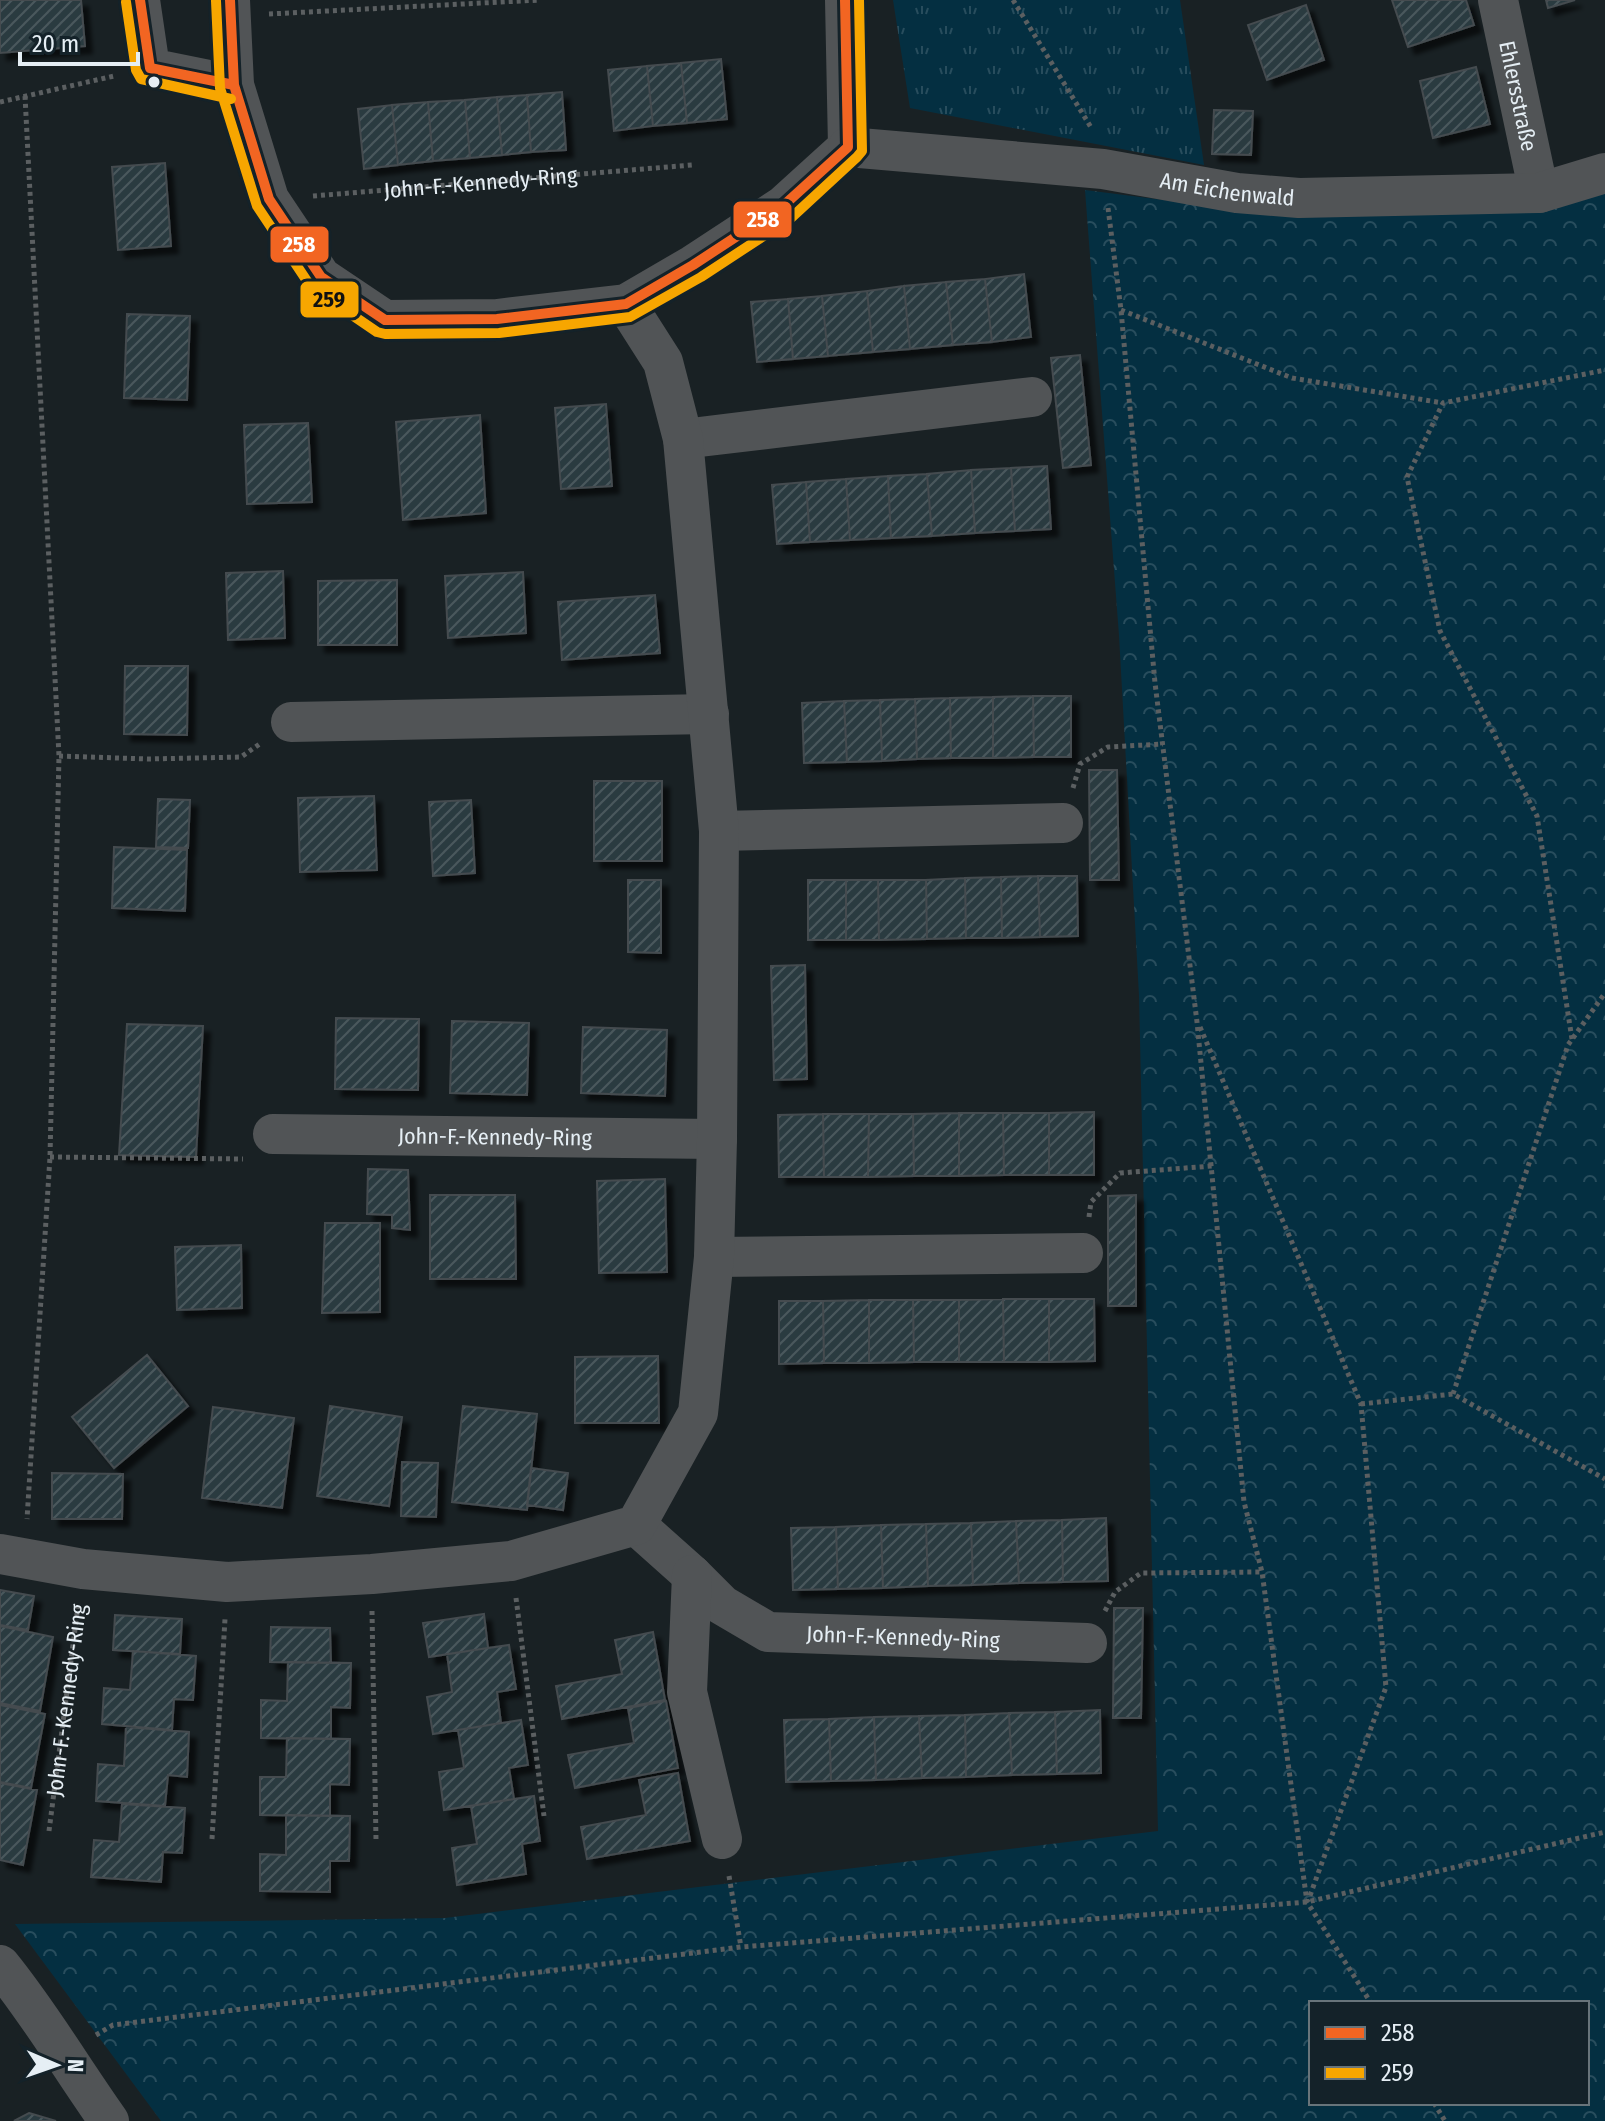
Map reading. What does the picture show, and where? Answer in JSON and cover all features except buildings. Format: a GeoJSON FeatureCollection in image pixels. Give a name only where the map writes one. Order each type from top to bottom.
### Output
{"type":"FeatureCollection","features":[{"type":"Feature","properties":{"kind":"street"},"geometry":{"type":"LineString","coordinates":[[140,0],[150,68],[234,85]]}},
{"type":"Feature","properties":{"kind":"street"},"geometry":{"type":"LineString","coordinates":[[231,8],[234,85],[269,199],[321,277],[385,320],[497,319],[626,304],[783,206],[848,147],[845,0]]}},
{"type":"Feature","properties":{"kind":"street","name":"Ehlersstraße"},"geometry":{"type":"LineString","coordinates":[[1498,0],[1539,193]]}},
{"type":"Feature","properties":{"kind":"street","name":"Am Eichenwald"},"geometry":{"type":"LineString","coordinates":[[848,147],[1103,169],[1237,193],[1299,198],[1539,193],[1605,173]]}},
{"type":"Feature","properties":{"kind":"street"},"geometry":{"type":"LineString","coordinates":[[12,1557],[83,1569],[227,1582],[372,1574],[511,1561],[636,1525],[698,1413],[714,1257],[719,831],[683,439],[663,362],[626,304]]}},
{"type":"Feature","properties":{"kind":"street"},"geometry":{"type":"LineString","coordinates":[[683,439],[1032,397]]}},
{"type":"Feature","properties":{"kind":"street"},"geometry":{"type":"LineString","coordinates":[[291,722],[709,714]]}},
{"type":"Feature","properties":{"kind":"street"},"geometry":{"type":"LineString","coordinates":[[719,831],[1063,823]]}},
{"type":"Feature","properties":{"kind":"street","name":"John-F.-Kennedy-Ring"},"geometry":{"type":"LineString","coordinates":[[273,1134],[717,1139]]}},
{"type":"Feature","properties":{"kind":"street"},"geometry":{"type":"LineString","coordinates":[[714,1257],[1083,1253]]}},
{"type":"Feature","properties":{"kind":"street","name":"John-F.-Kennedy-Ring"},"geometry":{"type":"LineString","coordinates":[[636,1525],[722,1605],[768,1632],[1087,1643]]}},
{"type":"Feature","properties":{"kind":"street"},"geometry":{"type":"LineString","coordinates":[[692,1575],[687,1692],[722,1839]]}},
{"type":"Feature","properties":{"kind":"street"},"geometry":{"type":"LineString","coordinates":[[0,1965],[34,2007],[62,2055],[109,2121]]}},
{"type":"Feature","properties":{"kind":"path"},"geometry":{"type":"LineString","coordinates":[[231,8],[540,0]]}},
{"type":"Feature","properties":{"kind":"path"},"geometry":{"type":"LineString","coordinates":[[1013,0],[1099,139],[1121,310],[1163,744],[1197,1022],[1244,1502],[1262,1572],[1307,1902],[1370,2001]]}},
{"type":"Feature","properties":{"kind":"path"},"geometry":{"type":"LineString","coordinates":[[0,102],[150,68]]}},
{"type":"Feature","properties":{"kind":"path"},"geometry":{"type":"LineString","coordinates":[[12,1557],[50,1157],[59,756],[25,96]]}},
{"type":"Feature","properties":{"kind":"path","name":"John-F.-Kennedy-Ring"},"geometry":{"type":"LineString","coordinates":[[269,199],[692,165]]}},
{"type":"Feature","properties":{"kind":"path"},"geometry":{"type":"LineString","coordinates":[[1121,310],[1292,378],[1443,403],[1605,370]]}},
{"type":"Feature","properties":{"kind":"path"},"geometry":{"type":"LineString","coordinates":[[1443,403],[1407,477],[1440,631],[1537,816],[1572,1039]]}},
{"type":"Feature","properties":{"kind":"path"},"geometry":{"type":"LineString","coordinates":[[59,756],[148,759],[241,757],[291,722]]}},
{"type":"Feature","properties":{"kind":"path"},"geometry":{"type":"LineString","coordinates":[[1063,823],[1080,764],[1108,747],[1163,744]]}},
{"type":"Feature","properties":{"kind":"path"},"geometry":{"type":"LineString","coordinates":[[1453,1394],[1568,1045],[1605,993]]}},
{"type":"Feature","properties":{"kind":"path"},"geometry":{"type":"LineString","coordinates":[[1197,1022],[1361,1404],[1386,1687],[1307,1902]]}},
{"type":"Feature","properties":{"kind":"path"},"geometry":{"type":"LineString","coordinates":[[50,1157],[267,1159],[273,1134]]}},
{"type":"Feature","properties":{"kind":"path"},"geometry":{"type":"LineString","coordinates":[[1083,1253],[1091,1202],[1120,1173],[1212,1166]]}},
{"type":"Feature","properties":{"kind":"path"},"geometry":{"type":"LineString","coordinates":[[1361,1404],[1453,1394],[1605,1479]]}},
{"type":"Feature","properties":{"kind":"path"},"geometry":{"type":"LineString","coordinates":[[511,1561],[544,1816]]}},
{"type":"Feature","properties":{"kind":"path","name":"John-F.-Kennedy-Ring"},"geometry":{"type":"LineString","coordinates":[[49,1831],[83,1569]]}},
{"type":"Feature","properties":{"kind":"path"},"geometry":{"type":"LineString","coordinates":[[1087,1643],[1115,1592],[1141,1573],[1262,1572]]}},
{"type":"Feature","properties":{"kind":"path"},"geometry":{"type":"LineString","coordinates":[[372,1574],[376,1840]]}},
{"type":"Feature","properties":{"kind":"path"},"geometry":{"type":"LineString","coordinates":[[212,1839],[227,1582]]}},
{"type":"Feature","properties":{"kind":"path"},"geometry":{"type":"LineString","coordinates":[[62,2055],[113,2025],[741,1947],[1307,1902],[1605,1832]]}},
{"type":"Feature","properties":{"kind":"path"},"geometry":{"type":"LineString","coordinates":[[722,1839],[741,1947]]}},
{"type":"Feature","properties":{"kind":"green space"},"geometry":{"type":"Polygon","coordinates":[[[893,0],[1180,0],[1204,165],[910,108],[893,0]]]}},
{"type":"Feature","properties":{"kind":"green space"},"geometry":{"type":"Polygon","coordinates":[[[1605,178],[1605,2121],[161,2121],[15,1924],[445,1918],[1158,1831],[1139,995],[1119,635],[1085,190],[1250,211],[1605,178]]]}},
{"type":"Feature","properties":{"kind":"transit line","name":"258"},"geometry":{"type":"LineString","coordinates":[[140,0],[150,68],[234,85]]}},
{"type":"Feature","properties":{"kind":"transit line","name":"258"},"geometry":{"type":"LineString","coordinates":[[230,0],[234,85],[269,199],[321,277],[385,320],[497,319],[626,304],[783,206],[848,147],[845,0]]}},
{"type":"Feature","properties":{"kind":"transit line","name":"259"},"geometry":{"type":"LineString","coordinates":[[216,1],[220,88],[257,206],[311,287],[377,332],[385,334],[499,333],[630,317],[701,277],[791,218],[862,151],[859,0]]}},
{"type":"Feature","properties":{"kind":"transit line","name":"259"},"geometry":{"type":"LineString","coordinates":[[126,2],[136,70],[141,79],[231,99]]}}]}
